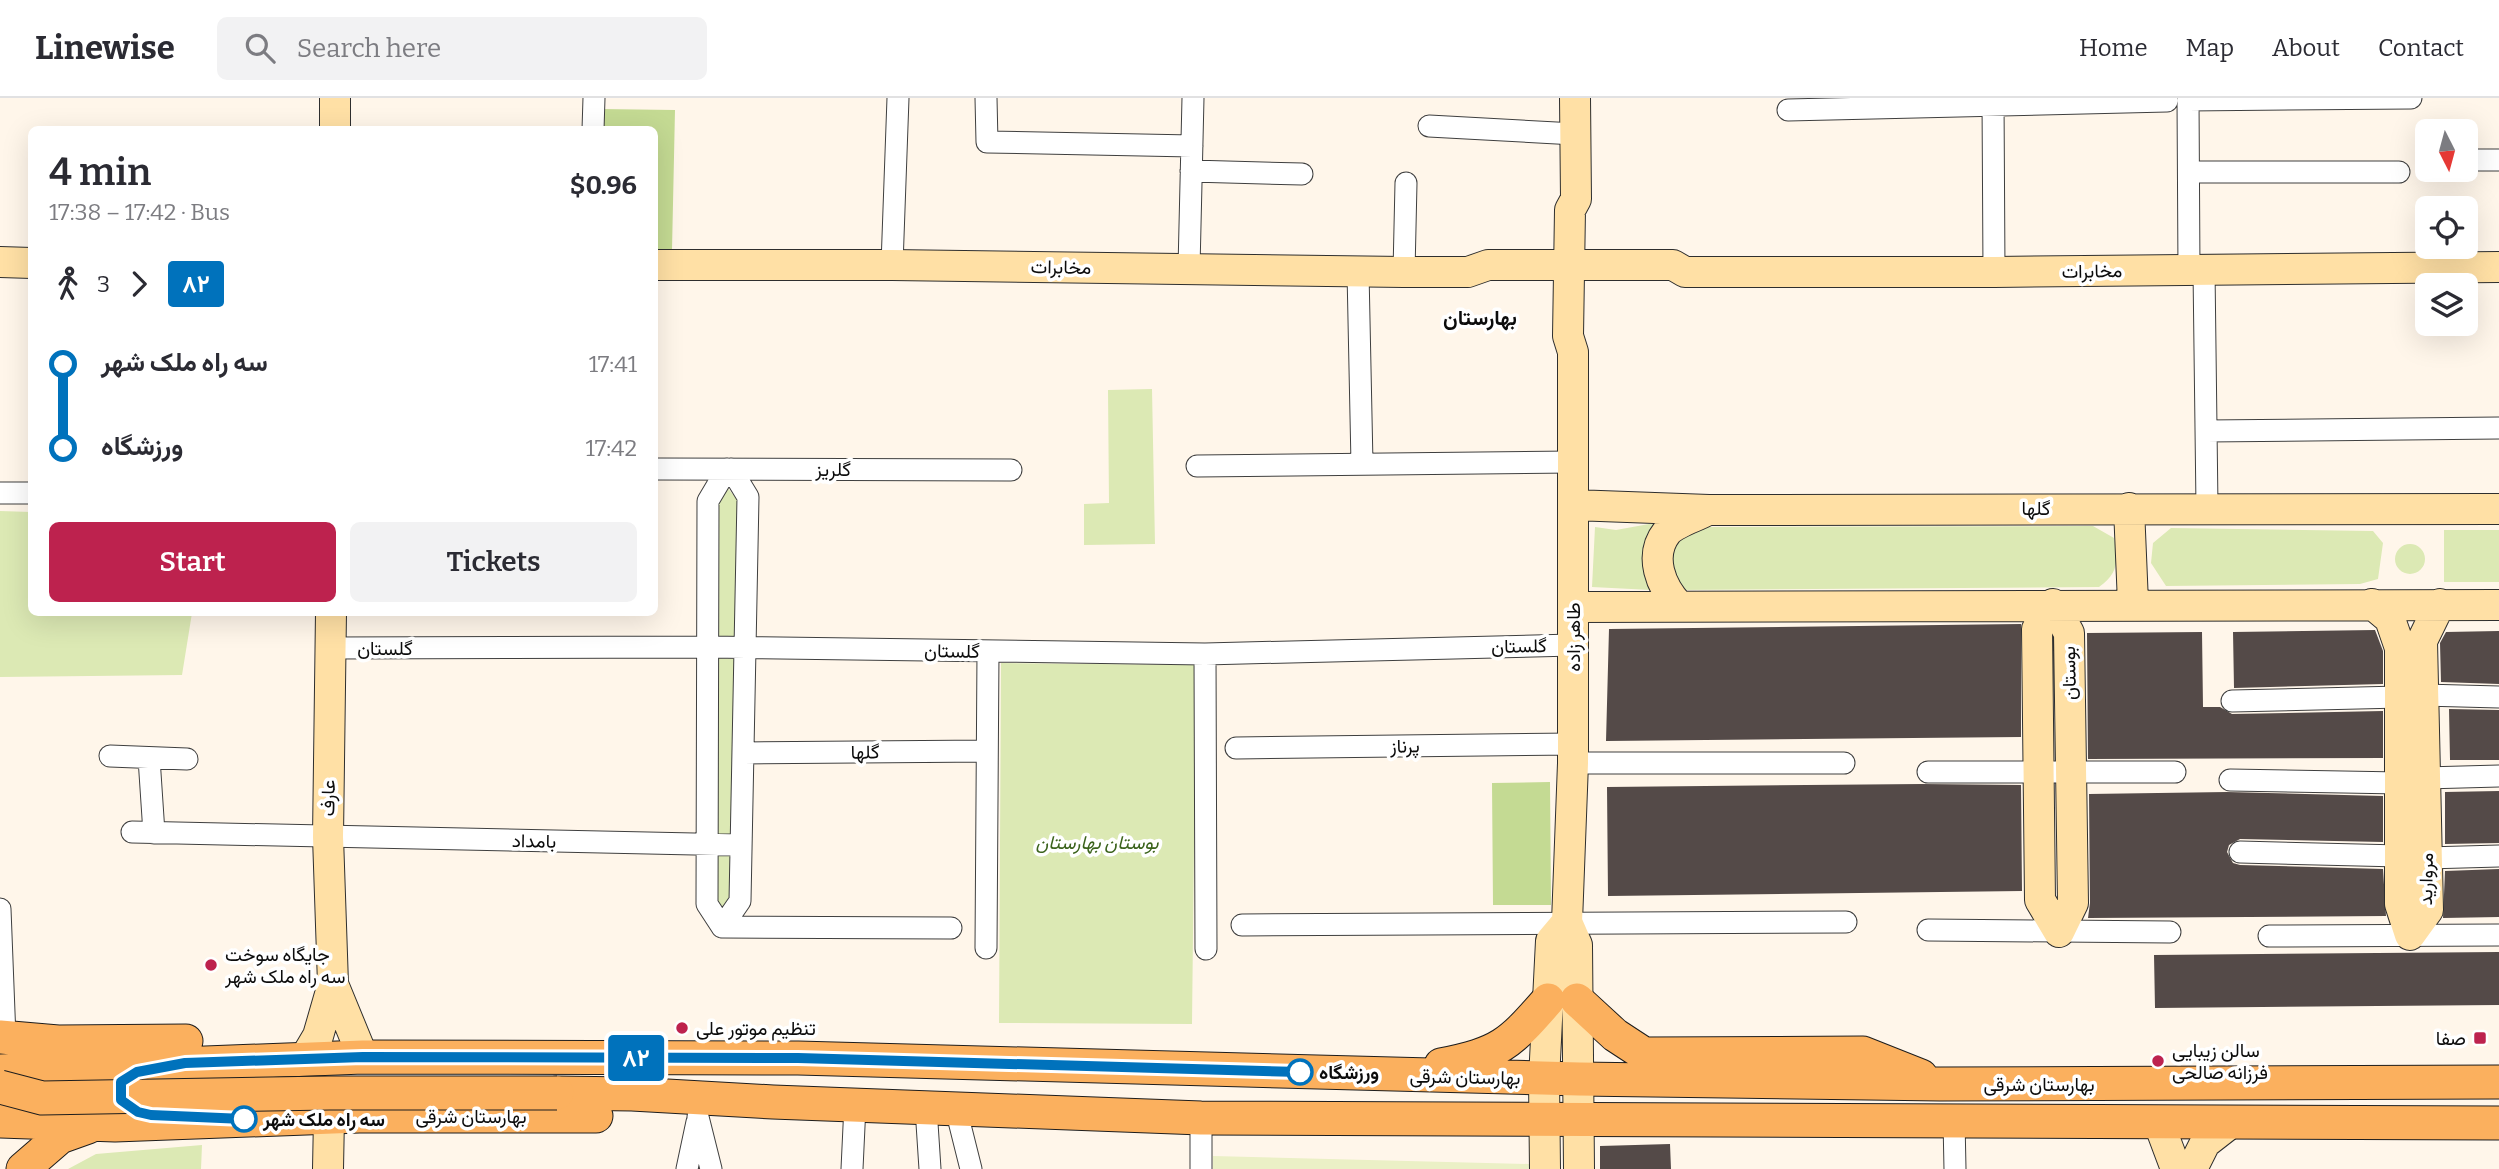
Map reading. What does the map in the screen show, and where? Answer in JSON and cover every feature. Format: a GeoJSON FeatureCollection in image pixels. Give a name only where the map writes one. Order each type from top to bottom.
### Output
{"type":"FeatureCollection","features":[{"type":"Feature","properties":{"kind":"main road"},"geometry":{"type":"LineString","coordinates":[[1395,1075],[1477,1058],[1513,1041],[1562,1000],[1644,1054],[1863,1052],[1940,1084]]}},
{"type":"Feature","properties":{"kind":"main road"},"geometry":{"type":"LineString","coordinates":[[3,1037],[58,1042],[236,1041],[292,1059]]}},
{"type":"Feature","properties":{"kind":"main road","name":"بهارستان شرقی"},"geometry":{"type":"LineString","coordinates":[[0,1071],[363,1057],[798,1058],[1544,1079]]}},
{"type":"Feature","properties":{"kind":"main road"},"geometry":{"type":"LineString","coordinates":[[185,1063],[127,1077],[119,1091],[121,1100],[138,1112],[223,1120]]}},
{"type":"Feature","properties":{"kind":"main road"},"geometry":{"type":"LineString","coordinates":[[1544,1079],[1579,1079]]}},
{"type":"Feature","properties":{"kind":"main road","name":"بهارستان شرقی"},"geometry":{"type":"LineString","coordinates":[[1579,1079],[1940,1084],[2499,1083]]}},
{"type":"Feature","properties":{"kind":"main road","name":"بهارستان شرقی"},"geometry":{"type":"LineString","coordinates":[[0,1087],[42,1098],[329,1093],[632,1094],[1201,1118],[1544,1119]]}},
{"type":"Feature","properties":{"kind":"main road","name":"بهارستان شرقی"},"geometry":{"type":"LineString","coordinates":[[0,1121],[115,1125],[329,1117],[698,1117],[773,1102]]}},
{"type":"Feature","properties":{"kind":"main road"},"geometry":{"type":"LineString","coordinates":[[1544,1119],[1580,1119]]}},
{"type":"Feature","properties":{"kind":"main road","name":"بهارستان شرقی"},"geometry":{"type":"LineString","coordinates":[[1580,1119],[2499,1123]]}},
{"type":"Feature","properties":{"kind":"main road"},"geometry":{"type":"LineString","coordinates":[[23,1169],[60,1137],[89,1127],[115,1125]]}},
{"type":"Feature","properties":{"kind":"street"},"geometry":{"type":"LineString","coordinates":[[335,98],[335,126]]}},
{"type":"Feature","properties":{"kind":"street"},"geometry":{"type":"LineString","coordinates":[[593,126],[594,98]]}},
{"type":"Feature","properties":{"kind":"street"},"geometry":{"type":"LineString","coordinates":[[892,265],[898,98]]}},
{"type":"Feature","properties":{"kind":"street"},"geometry":{"type":"LineString","coordinates":[[986,98],[987,142],[1192,146]]}},
{"type":"Feature","properties":{"kind":"street"},"geometry":{"type":"LineString","coordinates":[[1189,268],[1193,98]]}},
{"type":"Feature","properties":{"kind":"street","name":"طاهر زاده"},"geometry":{"type":"LineString","coordinates":[[1544,1119],[1544,1079],[1577,946],[1567,922],[1573,754],[1573,352],[1581,338],[1577,272],[1583,209],[1576,199],[1575,98]]}},
{"type":"Feature","properties":{"kind":"street"},"geometry":{"type":"LineString","coordinates":[[1788,110],[1993,102],[2411,98]]}},
{"type":"Feature","properties":{"kind":"street"},"geometry":{"type":"LineString","coordinates":[[2181,100],[2197,270],[2206,431],[2207,508]]}},
{"type":"Feature","properties":{"kind":"street"},"geometry":{"type":"LineString","coordinates":[[1993,102],[1994,272]]}},
{"type":"Feature","properties":{"kind":"street"},"geometry":{"type":"LineString","coordinates":[[1429,126],[1575,134]]}},
{"type":"Feature","properties":{"kind":"street"},"geometry":{"type":"LineString","coordinates":[[2478,160],[2499,160]]}},
{"type":"Feature","properties":{"kind":"street"},"geometry":{"type":"LineString","coordinates":[[1191,171],[1301,174]]}},
{"type":"Feature","properties":{"kind":"street"},"geometry":{"type":"LineString","coordinates":[[2189,172],[2399,172]]}},
{"type":"Feature","properties":{"kind":"street"},"geometry":{"type":"LineString","coordinates":[[1404,272],[1406,183]]}},
{"type":"Feature","properties":{"kind":"street"},"geometry":{"type":"LineString","coordinates":[[0,262],[28,263]]}},
{"type":"Feature","properties":{"kind":"street","name":"مخابرات"},"geometry":{"type":"LineString","coordinates":[[658,265],[892,265],[1358,272],[1468,272],[1488,265],[1674,278],[1685,272],[2499,267]]}},
{"type":"Feature","properties":{"kind":"street"},"geometry":{"type":"LineString","coordinates":[[1358,272],[1362,464]]}},
{"type":"Feature","properties":{"kind":"street"},"geometry":{"type":"LineString","coordinates":[[2206,431],[2499,428]]}},
{"type":"Feature","properties":{"kind":"street"},"geometry":{"type":"LineString","coordinates":[[1197,466],[1572,462]]}},
{"type":"Feature","properties":{"kind":"street","name":"گلریز"},"geometry":{"type":"LineString","coordinates":[[658,469],[1012,470]]}},
{"type":"Feature","properties":{"kind":"street"},"geometry":{"type":"LineString","coordinates":[[729,469],[748,497],[748,648],[740,901],[722,927],[707,904],[708,501],[729,469]]}},
{"type":"Feature","properties":{"kind":"street"},"geometry":{"type":"LineString","coordinates":[[0,493],[28,493]]}},
{"type":"Feature","properties":{"kind":"street","name":"گلها"},"geometry":{"type":"LineString","coordinates":[[1573,505],[1709,510],[2499,509]]}},
{"type":"Feature","properties":{"kind":"street"},"geometry":{"type":"LineString","coordinates":[[2129,508],[2133,604]]}},
{"type":"Feature","properties":{"kind":"street"},"geometry":{"type":"LineString","coordinates":[[1679,606],[1665,590],[1658,572],[1660,546],[1668,530],[1709,510]]}},
{"type":"Feature","properties":{"kind":"street","name":"بوستان"},"geometry":{"type":"LineString","coordinates":[[2053,604],[2069,633],[2073,903],[2059,932],[2040,900],[2039,862],[2037,629],[2053,604]]}},
{"type":"Feature","properties":{"kind":"street","name":"مروارید"},"geometry":{"type":"LineString","coordinates":[[2372,604],[2390,619],[2412,696]]}},
{"type":"Feature","properties":{"kind":"street","name":"مروارید"},"geometry":{"type":"LineString","coordinates":[[2410,936],[2400,904],[2413,857],[2412,696],[2422,640],[2440,604]]}},
{"type":"Feature","properties":{"kind":"street"},"geometry":{"type":"LineString","coordinates":[[1574,607],[2499,605]]}},
{"type":"Feature","properties":{"kind":"street","name":"عارف"},"geometry":{"type":"LineString","coordinates":[[331,616],[328,837],[333,984]]}},
{"type":"Feature","properties":{"kind":"street","name":"گلستان"},"geometry":{"type":"LineString","coordinates":[[331,648],[709,647],[1205,653],[1573,645]]}},
{"type":"Feature","properties":{"kind":"street"},"geometry":{"type":"LineString","coordinates":[[986,948],[988,652]]}},
{"type":"Feature","properties":{"kind":"street"},"geometry":{"type":"LineString","coordinates":[[1205,653],[1206,949]]}},
{"type":"Feature","properties":{"kind":"street"},"geometry":{"type":"LineString","coordinates":[[2232,701],[2412,696],[2499,697]]}},
{"type":"Feature","properties":{"kind":"street","name":"پرناز"},"geometry":{"type":"LineString","coordinates":[[1236,748],[1573,754],[1843,763]]}},
{"type":"Feature","properties":{"kind":"street","name":"گلها"},"geometry":{"type":"LineString","coordinates":[[744,753],[987,751]]}},
{"type":"Feature","properties":{"kind":"street"},"geometry":{"type":"LineString","coordinates":[[110,756],[187,760]]}},
{"type":"Feature","properties":{"kind":"street"},"geometry":{"type":"LineString","coordinates":[[149,758],[154,833]]}},
{"type":"Feature","properties":{"kind":"street"},"geometry":{"type":"LineString","coordinates":[[1928,772],[2175,772]]}},
{"type":"Feature","properties":{"kind":"street"},"geometry":{"type":"LineString","coordinates":[[2230,780],[2413,780],[2499,776]]}},
{"type":"Feature","properties":{"kind":"street","name":"بامداد"},"geometry":{"type":"LineString","coordinates":[[132,832],[741,845]]}},
{"type":"Feature","properties":{"kind":"street"},"geometry":{"type":"LineString","coordinates":[[2240,852],[2413,857],[2499,856]]}},
{"type":"Feature","properties":{"kind":"street"},"geometry":{"type":"LineString","coordinates":[[2039,862],[2072,861]]}},
{"type":"Feature","properties":{"kind":"street"},"geometry":{"type":"LineString","coordinates":[[0,909],[3,1037]]}},
{"type":"Feature","properties":{"kind":"street"},"geometry":{"type":"LineString","coordinates":[[1242,925],[1846,922]]}},
{"type":"Feature","properties":{"kind":"street"},"geometry":{"type":"LineString","coordinates":[[722,927],[951,928]]}},
{"type":"Feature","properties":{"kind":"street"},"geometry":{"type":"LineString","coordinates":[[1928,930],[2170,932]]}},
{"type":"Feature","properties":{"kind":"street"},"geometry":{"type":"LineString","coordinates":[[2269,936],[2499,935]]}},
{"type":"Feature","properties":{"kind":"street"},"geometry":{"type":"LineString","coordinates":[[333,984],[363,1057]]}},
{"type":"Feature","properties":{"kind":"street"},"geometry":{"type":"LineString","coordinates":[[292,1059],[318,1036],[333,984]]}},
{"type":"Feature","properties":{"kind":"street","name":"طاهر زاده"},"geometry":{"type":"LineString","coordinates":[[1562,1000],[1579,1079],[1580,1119]]}},
{"type":"Feature","properties":{"kind":"street"},"geometry":{"type":"LineString","coordinates":[[852,1169],[855,1105]]}},
{"type":"Feature","properties":{"kind":"street"},"geometry":{"type":"LineString","coordinates":[[930,1169],[941,1109]]}},
{"type":"Feature","properties":{"kind":"street"},"geometry":{"type":"LineString","coordinates":[[941,1109],[971,1169]]}},
{"type":"Feature","properties":{"kind":"street"},"geometry":{"type":"LineString","coordinates":[[328,1169],[329,1117]]}},
{"type":"Feature","properties":{"kind":"street"},"geometry":{"type":"LineString","coordinates":[[687,1169],[698,1117]]}},
{"type":"Feature","properties":{"kind":"street"},"geometry":{"type":"LineString","coordinates":[[698,1117],[711,1169]]}},
{"type":"Feature","properties":{"kind":"street"},"geometry":{"type":"LineString","coordinates":[[1201,1118],[1201,1169]]}},
{"type":"Feature","properties":{"kind":"street"},"geometry":{"type":"LineString","coordinates":[[1544,1119],[1545,1169]]}},
{"type":"Feature","properties":{"kind":"street"},"geometry":{"type":"LineString","coordinates":[[1579,1169],[1580,1119]]}},
{"type":"Feature","properties":{"kind":"street"},"geometry":{"type":"LineString","coordinates":[[1954,1121],[1955,1169]]}},
{"type":"Feature","properties":{"kind":"street"},"geometry":{"type":"LineString","coordinates":[[2158,1121],[2176,1169]]}},
{"type":"Feature","properties":{"kind":"street"},"geometry":{"type":"LineString","coordinates":[[2192,1169],[2206,1143],[2232,1122]]}},
{"type":"Feature","properties":{"kind":"green space"},"geometry":{"type":"Polygon","coordinates":[[[600,109],[675,110],[672,250],[658,250],[658,126],[600,126],[600,109]]]}},
{"type":"Feature","properties":{"kind":"green space"},"geometry":{"type":"Polygon","coordinates":[[[1152,389],[1155,544],[1084,545],[1084,504],[1109,503],[1108,390],[1152,389]]]}},
{"type":"Feature","properties":{"kind":"green space"},"geometry":{"type":"Polygon","coordinates":[[[727,487],[738,501],[738,637],[719,636],[716,503],[727,487]]]}},
{"type":"Feature","properties":{"kind":"green space"},"geometry":{"type":"Polygon","coordinates":[[[0,511],[28,512],[28,616],[192,616],[182,675],[0,677],[0,511]]]}},
{"type":"Feature","properties":{"kind":"green space"},"geometry":{"type":"Polygon","coordinates":[[[1660,522],[1651,590],[1592,587],[1595,527],[1616,530],[1660,522]]]}},
{"type":"Feature","properties":{"kind":"green space"},"geometry":{"type":"Polygon","coordinates":[[[2093,526],[2114,538],[2116,553],[2114,571],[2099,587],[1676,590],[1671,567],[1674,550],[1679,542],[1695,531],[1707,527],[2093,526]]]}},
{"type":"Feature","properties":{"kind":"green space"},"geometry":{"type":"Polygon","coordinates":[[[2171,528],[2373,531],[2383,543],[2378,579],[2360,584],[2166,586],[2151,563],[2153,543],[2171,528]]]}},
{"type":"Feature","properties":{"kind":"green space"},"geometry":{"type":"Polygon","coordinates":[[[2444,530],[2499,530],[2499,582],[2444,582],[2444,530]]]}},
{"type":"Feature","properties":{"kind":"green space"},"geometry":{"type":"Polygon","coordinates":[[[2410,544],[2421,548],[2425,559],[2421,570],[2410,574],[2399,570],[2395,559],[2399,548],[2410,544]]]}},
{"type":"Feature","properties":{"kind":"green space"},"geometry":{"type":"Polygon","coordinates":[[[718,658],[738,659],[735,836],[715,836],[718,658]]]}},
{"type":"Feature","properties":{"kind":"green space","name":"بوستان بهارستان"},"geometry":{"type":"Polygon","coordinates":[[[1001,663],[1196,665],[1192,1024],[999,1023],[1001,663]]]}},
{"type":"Feature","properties":{"kind":"green space"},"geometry":{"type":"Polygon","coordinates":[[[1550,782],[1551,905],[1493,905],[1492,783],[1550,782]]]}},
{"type":"Feature","properties":{"kind":"green space"},"geometry":{"type":"Polygon","coordinates":[[[714,853],[734,853],[733,899],[724,912],[714,901],[714,853]]]}},
{"type":"Feature","properties":{"kind":"green space"},"geometry":{"type":"Polygon","coordinates":[[[202,1145],[201,1169],[68,1169],[96,1154],[202,1145]]]}},
{"type":"Feature","properties":{"kind":"green space"},"geometry":{"type":"Polygon","coordinates":[[[1213,1156],[1529,1164],[1529,1169],[1213,1169],[1213,1156]]]}},
{"type":"Feature","properties":{"kind":"building"},"geometry":{"type":"Polygon","coordinates":[[[2021,624],[2021,737],[1606,741],[1609,629],[2021,624]]]}},
{"type":"Feature","properties":{"kind":"building"},"geometry":{"type":"Polygon","coordinates":[[[2375,630],[2383,651],[2383,684],[2234,688],[2233,632],[2375,630]]]}},
{"type":"Feature","properties":{"kind":"building"},"geometry":{"type":"Polygon","coordinates":[[[2499,631],[2499,684],[2441,682],[2440,643],[2446,632],[2499,631]]]}},
{"type":"Feature","properties":{"kind":"building"},"geometry":{"type":"Polygon","coordinates":[[[2202,632],[2203,707],[2220,707],[2232,714],[2383,711],[2383,758],[2088,759],[2087,633],[2202,632]]]}},
{"type":"Feature","properties":{"kind":"building"},"geometry":{"type":"Polygon","coordinates":[[[2449,709],[2499,710],[2499,760],[2450,760],[2449,709]]]}},
{"type":"Feature","properties":{"kind":"building"},"geometry":{"type":"Polygon","coordinates":[[[2021,785],[2022,891],[1608,896],[1607,787],[2021,785]]]}},
{"type":"Feature","properties":{"kind":"building"},"geometry":{"type":"Polygon","coordinates":[[[2499,791],[2499,843],[2445,844],[2445,792],[2499,791]]]}},
{"type":"Feature","properties":{"kind":"building"},"geometry":{"type":"Polygon","coordinates":[[[2227,792],[2383,796],[2383,842],[2240,839],[2229,845],[2227,852],[2233,863],[2240,865],[2383,869],[2386,916],[2088,918],[2089,794],[2227,792]]]}},
{"type":"Feature","properties":{"kind":"building"},"geometry":{"type":"Polygon","coordinates":[[[2499,869],[2499,917],[2443,918],[2445,871],[2499,869]]]}},
{"type":"Feature","properties":{"kind":"building"},"geometry":{"type":"Polygon","coordinates":[[[2499,952],[2499,1005],[2155,1008],[2154,955],[2499,952]]]}},
{"type":"Feature","properties":{"kind":"building"},"geometry":{"type":"Polygon","coordinates":[[[1670,1144],[1671,1169],[1600,1169],[1600,1146],[1670,1144]]]}},
{"type":"Feature","properties":{"kind":"bus line","name":"۸۲"},"geometry":{"type":"LineString","coordinates":[[244,1119],[223,1120],[138,1112],[127,1107],[121,1100],[121,1082],[137,1072],[185,1063],[363,1057],[798,1058],[1300,1072]]}},
{"type":"Feature","properties":{"kind":"place","name":"جایگاه سوخت سه راه ملک شهر"},"geometry":{"type":"Point","coordinates":[211,965]}},
{"type":"Feature","properties":{"kind":"place","name":"تنظیم موتور علی"},"geometry":{"type":"Point","coordinates":[682,1028]}},
{"type":"Feature","properties":{"kind":"place","name":"صفا"},"geometry":{"type":"Point","coordinates":[2480,1038]}},
{"type":"Feature","properties":{"kind":"place","name":"سالن زیبایی فرزانه صالحی"},"geometry":{"type":"Point","coordinates":[2158,1061]}},
{"type":"Feature","properties":{"kind":"place","name":"ورزشگاه"},"geometry":{"type":"Point","coordinates":[1300,1072]}},
{"type":"Feature","properties":{"kind":"place","name":"سه راه ملک شهر"},"geometry":{"type":"Point","coordinates":[244,1119]}},
{"type":"Feature","properties":{"kind":"district","name":"بهارستان"},"geometry":{"type":"Point","coordinates":[1480,318]}}]}
